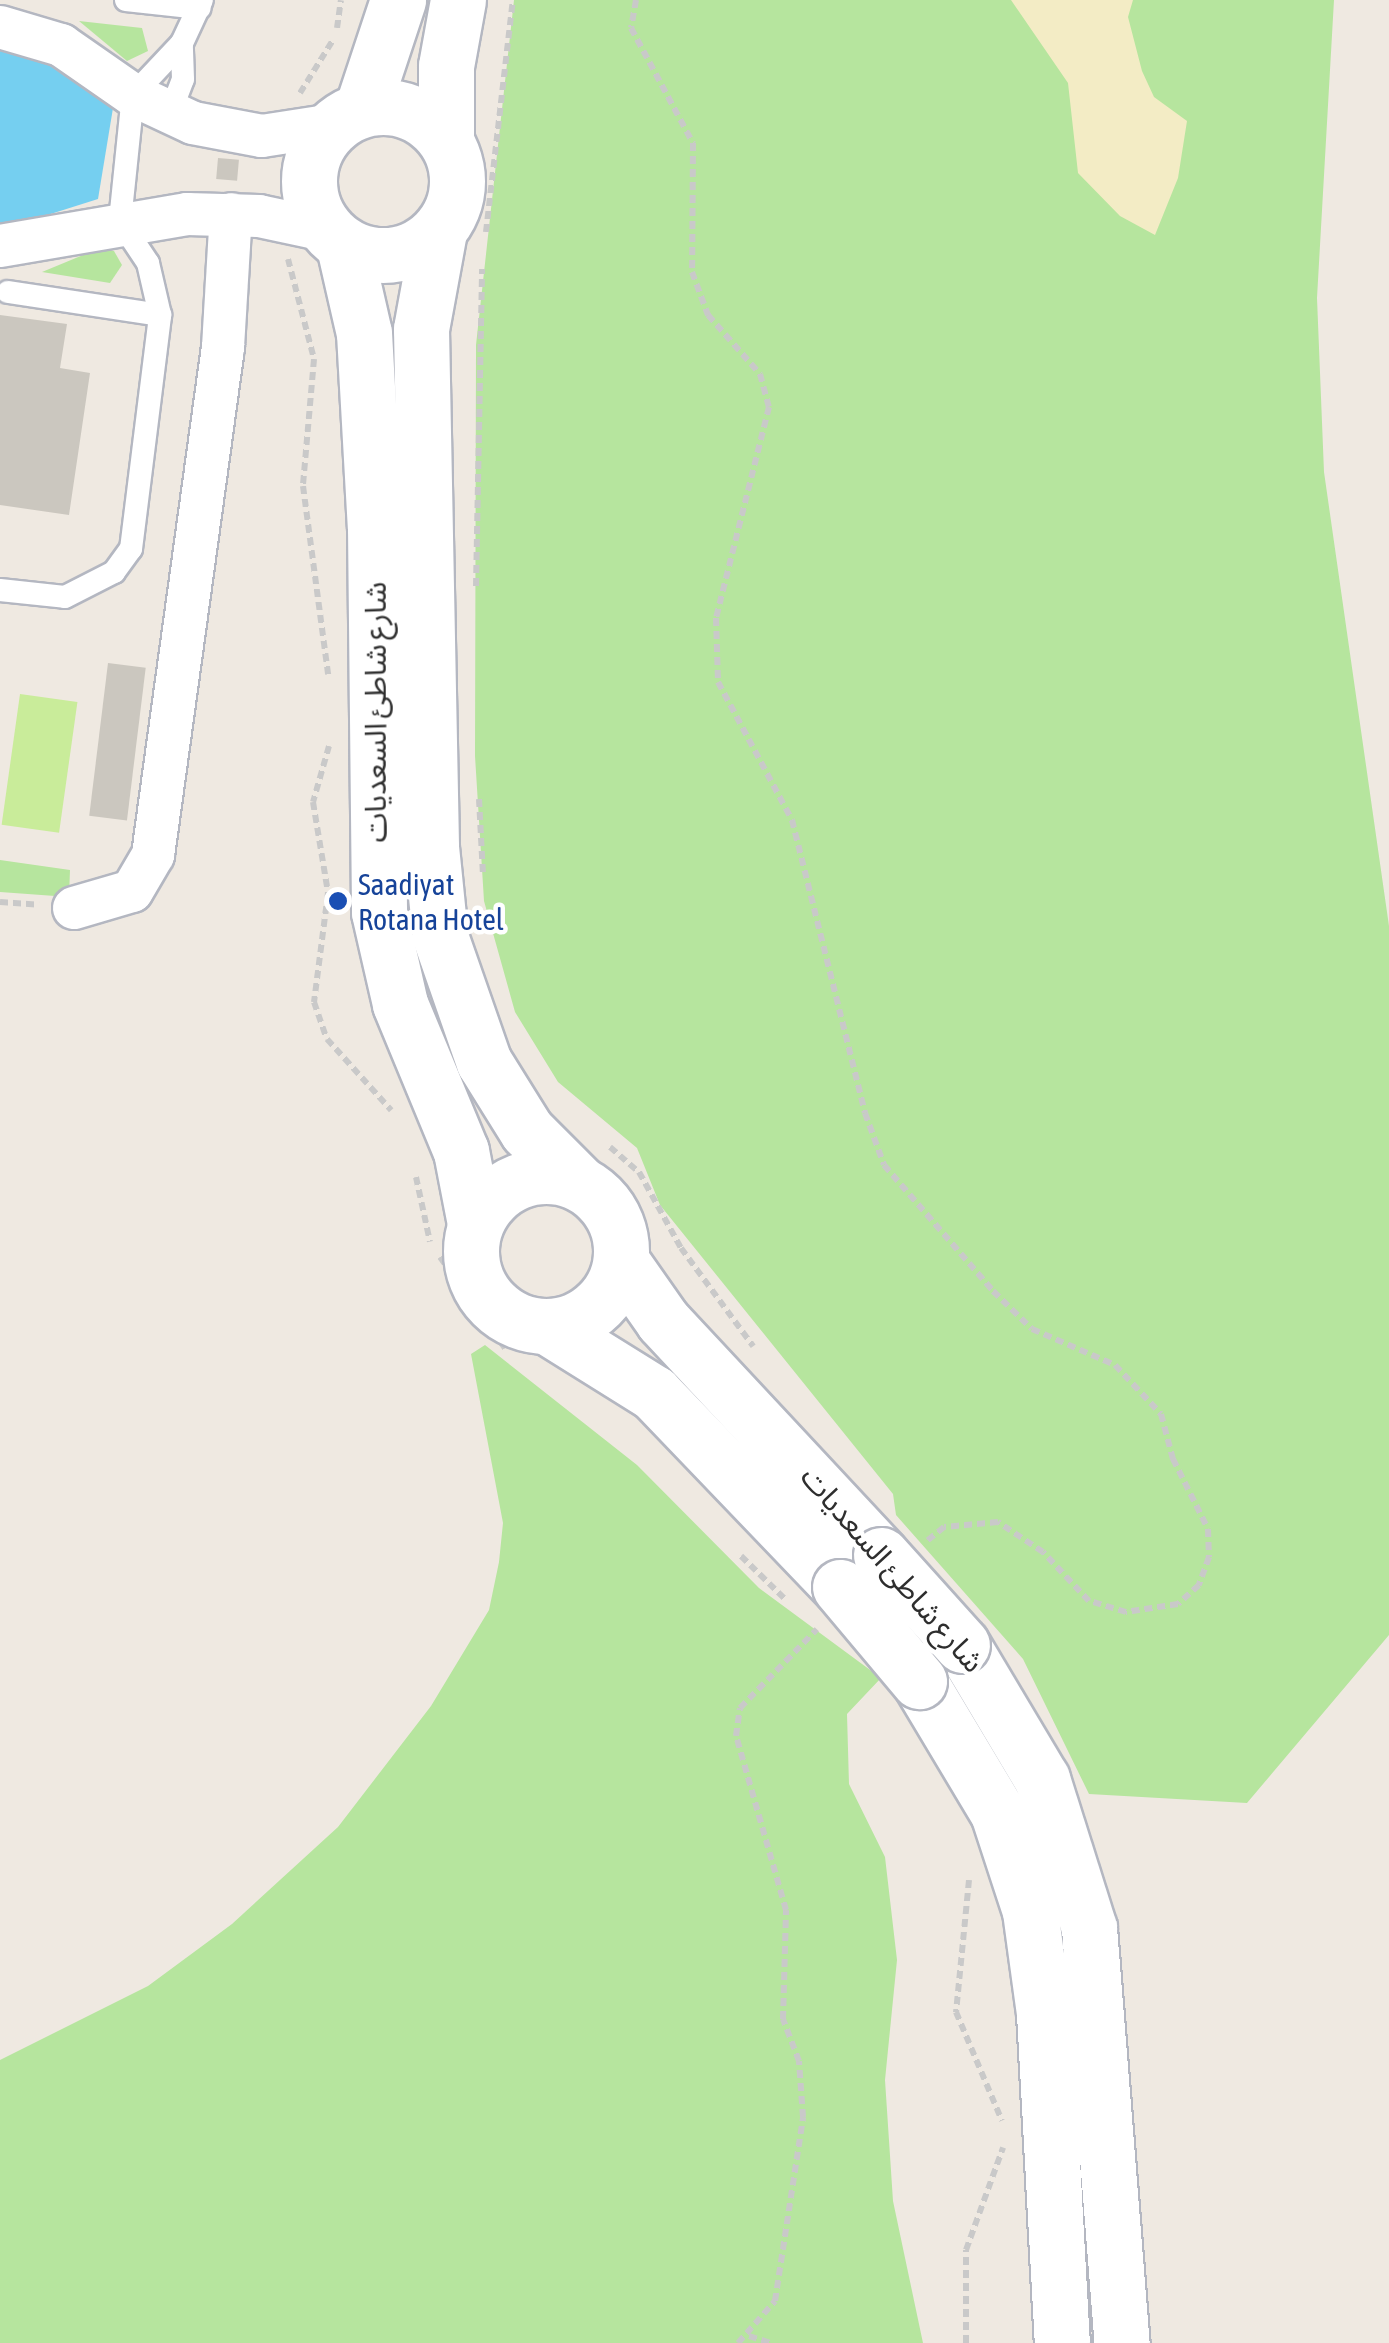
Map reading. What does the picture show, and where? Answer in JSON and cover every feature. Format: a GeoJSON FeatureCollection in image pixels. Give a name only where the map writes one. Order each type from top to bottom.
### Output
{"type":"FeatureCollection","features":[{"type":"Feature","properties":{"kind":"street"},"geometry":{"type":"LineString","coordinates":[[335,238],[308,188],[314,154],[348,117],[398,0]]}},
{"type":"Feature","properties":{"kind":"street"},"geometry":{"type":"LineString","coordinates":[[0,246],[120,221],[231,214],[394,255],[469,242],[446,140],[446,66],[458,0]]}},
{"type":"Feature","properties":{"kind":"street"},"geometry":{"type":"LineString","coordinates":[[0,27],[62,45],[151,104],[247,134],[409,111],[446,140]]}},
{"type":"Feature","properties":{"kind":"street"},"geometry":{"type":"LineString","coordinates":[[74,908],[132,891],[153,856],[223,346],[231,214]]}},
{"type":"Feature","properties":{"kind":"street","name":"شارع شاطئ السعديات"},"geometry":{"type":"LineString","coordinates":[[335,238],[364,332],[375,526],[379,912],[400,1004],[461,1150],[475,1224]]}},
{"type":"Feature","properties":{"kind":"street","name":"شارع شاطئ السعديات"},"geometry":{"type":"LineString","coordinates":[[469,242],[421,329],[431,846],[440,936],[484,1062],[527,1131],[588,1162]]}},
{"type":"Feature","properties":{"kind":"street"},"geometry":{"type":"LineString","coordinates":[[588,1162],[612,1213],[621,1261],[596,1307],[548,1327],[512,1318],[484,1295],[470,1248],[475,1224],[497,1195],[529,1176],[588,1162]]}},
{"type":"Feature","properties":{"kind":"street","name":"شارع شاطئ السعديات"},"geometry":{"type":"LineString","coordinates":[[621,1261],[864,1580],[919,1682],[998,1813],[1030,1911],[1044,2013],[1062,2343]]}},
{"type":"Feature","properties":{"kind":"street","name":"شارع شاطئ السعديات"},"geometry":{"type":"LineString","coordinates":[[548,1327],[654,1393],[864,1580],[962,1645],[1042,1778],[1090,1928],[1122,2343]]}},
{"type":"Feature","properties":{"kind":"lane"},"geometry":{"type":"LineString","coordinates":[[0,590],[64,597],[114,572],[131,549],[160,315],[148,263],[120,221],[151,104],[201,4],[126,0]]}},
{"type":"Feature","properties":{"kind":"lane"},"geometry":{"type":"LineString","coordinates":[[151,104],[183,79],[182,43]]}},
{"type":"Feature","properties":{"kind":"lane"},"geometry":{"type":"LineString","coordinates":[[148,263],[173,215]]}},
{"type":"Feature","properties":{"kind":"lane"},"geometry":{"type":"LineString","coordinates":[[8,292],[160,315]]}},
{"type":"Feature","properties":{"kind":"path"},"geometry":{"type":"LineString","coordinates":[[476,602],[469,242],[513,0]]}},
{"type":"Feature","properties":{"kind":"path"},"geometry":{"type":"LineString","coordinates":[[636,0],[630,28],[693,143],[692,272],[708,314],[760,374],[769,407],[716,618],[718,682],[792,820],[864,1113],[884,1165],[993,1290],[1032,1328],[1114,1365],[1162,1414],[1173,1459],[1208,1529],[1199,1585],[1154,1612],[1090,1601],[1043,1552],[998,1522],[944,1527],[864,1580],[740,1708],[736,1736],[786,1910],[783,2019],[799,2061],[804,2118],[787,2193],[789,2246],[775,2301],[749,2336],[738,2343]]}},
{"type":"Feature","properties":{"kind":"path"},"geometry":{"type":"LineString","coordinates":[[477,780],[483,898]]}},
{"type":"Feature","properties":{"kind":"path"},"geometry":{"type":"LineString","coordinates":[[588,1162],[640,1172],[681,1248],[763,1358]]}},
{"type":"Feature","properties":{"kind":"path"},"geometry":{"type":"LineString","coordinates":[[966,2343],[966,2250],[1004,2141],[997,2103],[956,2012],[968,1859]]}},
{"type":"Feature","properties":{"kind":"path"},"geometry":{"type":"LineString","coordinates":[[749,2336],[770,2343]]}},
{"type":"Feature","properties":{"kind":"green space"},"geometry":{"type":"Polygon","coordinates":[[[514,0],[1334,0],[1317,298],[1324,472],[1389,926],[1389,1635],[1247,1803],[1089,1794],[1023,1659],[896,1515],[893,1494],[660,1205],[637,1148],[558,1082],[515,1012],[484,901],[475,756],[476,345],[514,0]]]}},
{"type":"Feature","properties":{"kind":"green space"},"geometry":{"type":"Polygon","coordinates":[[[79,21],[142,28],[148,51],[127,61],[79,21]]]}},
{"type":"Feature","properties":{"kind":"green space"},"geometry":{"type":"Polygon","coordinates":[[[100,248],[114,251],[122,265],[110,283],[42,272],[100,248]]]}},
{"type":"Feature","properties":{"kind":"green space"},"geometry":{"type":"Polygon","coordinates":[[[20,694],[77,702],[59,833],[2,825],[20,694]]]}},
{"type":"Feature","properties":{"kind":"green space"},"geometry":{"type":"Polygon","coordinates":[[[0,860],[70,870],[69,897],[0,892],[0,860]]]}},
{"type":"Feature","properties":{"kind":"green space"},"geometry":{"type":"Polygon","coordinates":[[[485,1345],[637,1465],[759,1588],[881,1678],[847,1714],[849,1784],[885,1857],[897,1960],[885,2080],[893,2201],[923,2343],[0,2343],[0,2060],[148,1986],[232,1924],[338,1827],[431,1706],[489,1610],[499,1562],[503,1523],[471,1354],[485,1345]]]}},
{"type":"Feature","properties":{"kind":"sand"},"geometry":{"type":"Polygon","coordinates":[[[1011,0],[1133,0],[1128,17],[1142,71],[1154,97],[1187,121],[1178,178],[1155,235],[1120,216],[1078,173],[1068,83],[1011,0]]]}},
{"type":"Feature","properties":{"kind":"water"},"geometry":{"type":"Polygon","coordinates":[[[0,44],[48,62],[113,108],[98,199],[0,230],[0,44]]]}},
{"type":"Feature","properties":{"kind":"building"},"geometry":{"type":"Polygon","coordinates":[[[218,158],[239,160],[237,181],[216,179],[218,158]]]}},
{"type":"Feature","properties":{"kind":"building"},"geometry":{"type":"Polygon","coordinates":[[[0,315],[67,324],[60,368],[90,373],[69,515],[0,505],[0,315]]]}},
{"type":"Feature","properties":{"kind":"building"},"geometry":{"type":"Polygon","coordinates":[[[108,663],[146,668],[127,820],[89,816],[108,663]]]}},
{"type":"Feature","properties":{"kind":"place","name":"Saadiyat Rotana Hotel"},"geometry":{"type":"Point","coordinates":[338,901]}}]}
